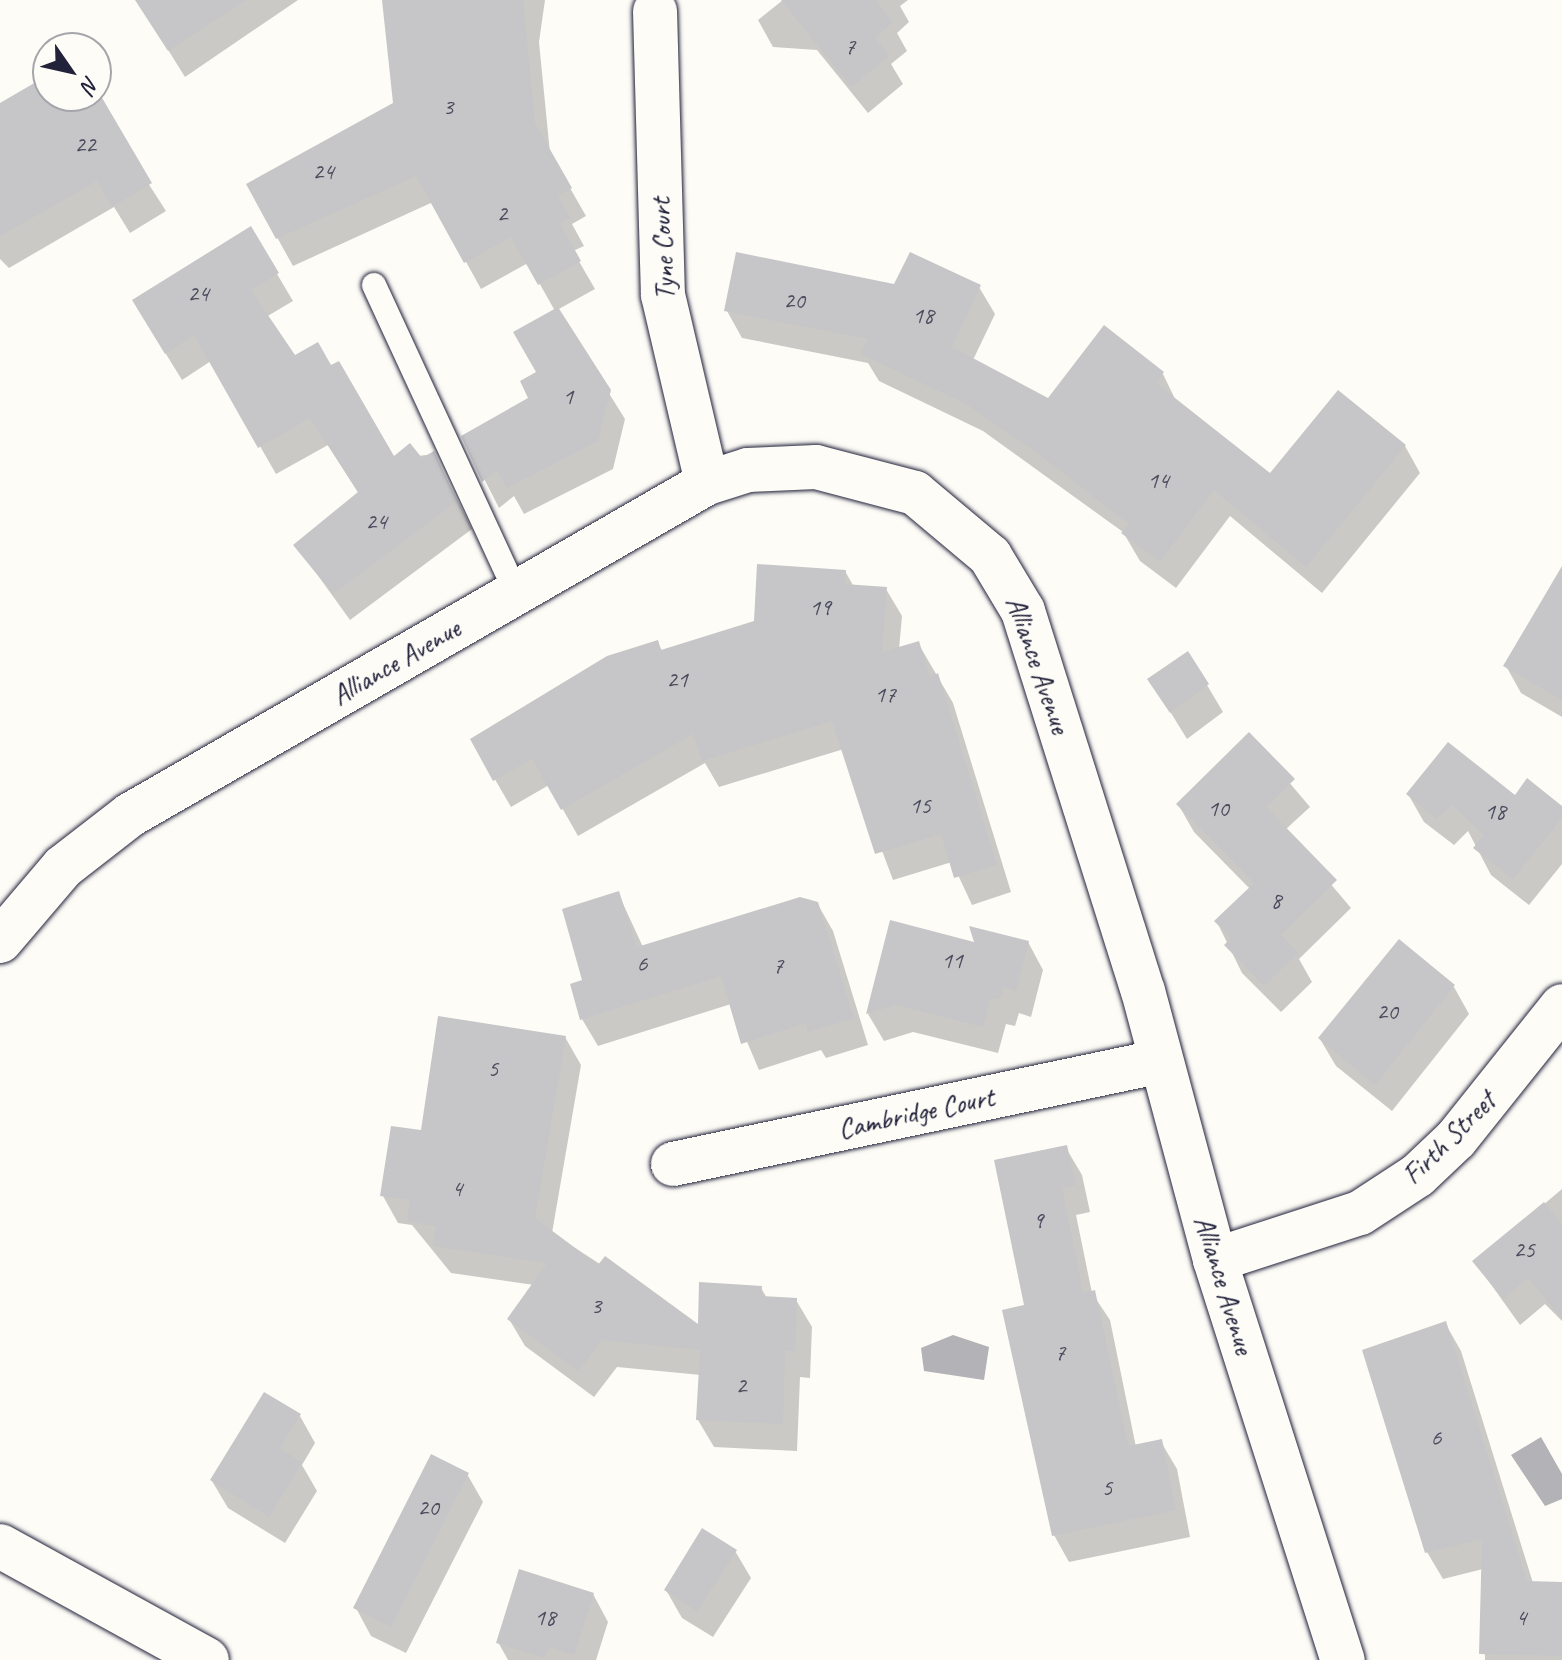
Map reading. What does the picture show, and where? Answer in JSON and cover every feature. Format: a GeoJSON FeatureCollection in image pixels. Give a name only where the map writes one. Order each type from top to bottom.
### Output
{"type":"FeatureCollection","features":[{"type":"Feature","properties":{"kind":"street","name":"Tyne Court"},"geometry":{"type":"LineString","coordinates":[[655,11],[663,295],[707,483]]}},
{"type":"Feature","properties":{"kind":"street","name":"Alliance Avenue"},"geometry":{"type":"LineString","coordinates":[[0,941],[63,867],[130,815],[707,483],[781,466],[862,475],[915,493],[990,556],[1023,611],[1159,1062],[1215,1260],[1343,1660]]}},
{"type":"Feature","properties":{"kind":"street","name":"Firth Street"},"geometry":{"type":"LineString","coordinates":[[1215,1260],[1360,1213],[1418,1175],[1456,1139],[1562,1006]]}},
{"type":"Feature","properties":{"kind":"street","name":"Cambridge Court"},"geometry":{"type":"LineString","coordinates":[[673,1164],[1159,1062]]}},
{"type":"Feature","properties":{"kind":"street"},"geometry":{"type":"LineString","coordinates":[[0,1546],[207,1660]]}},
{"type":"Feature","properties":{"kind":"lane"},"geometry":{"type":"LineString","coordinates":[[374,285],[516,592]]}},
{"type":"Feature","properties":{"kind":"shaded area"},"geometry":{"type":"Polygon","coordinates":[[[953,1335],[989,1347],[984,1380],[924,1371],[921,1348],[953,1335]]]}},
{"type":"Feature","properties":{"kind":"shaded area"},"geometry":{"type":"Polygon","coordinates":[[[1541,1437],[1562,1474],[1562,1499],[1545,1506],[1511,1455],[1541,1437]]]}},
{"type":"Feature","properties":{"kind":"building"},"geometry":{"type":"Polygon","coordinates":[[[135,0],[246,0],[168,51],[135,0]]]}},
{"type":"Feature","properties":{"kind":"building"},"geometry":{"type":"Polygon","coordinates":[[[382,0],[523,0],[535,123],[572,188],[558,196],[570,218],[560,223],[581,261],[538,285],[511,237],[464,263],[416,176],[276,239],[246,184],[393,103],[382,0]]]}},
{"type":"Feature","properties":{"kind":"building"},"geometry":{"type":"Polygon","coordinates":[[[781,0],[875,0],[893,22],[875,38],[889,56],[851,87],[781,0]]]}},
{"type":"Feature","properties":{"kind":"building"},"geometry":{"type":"Polygon","coordinates":[[[32,84],[32,112],[110,112],[152,183],[112,207],[97,181],[0,236],[0,103],[32,84]]]}},
{"type":"Feature","properties":{"kind":"building"},"geometry":{"type":"Polygon","coordinates":[[[251,226],[279,273],[251,290],[295,355],[318,342],[331,365],[339,361],[394,456],[410,443],[422,458],[434,451],[457,501],[333,594],[293,545],[358,492],[310,418],[258,448],[194,335],[165,354],[132,300],[251,226]]]}},
{"type":"Feature","properties":{"kind":"building"},"geometry":{"type":"Polygon","coordinates":[[[736,252],[894,284],[910,252],[981,285],[952,347],[1048,398],[1104,325],[1164,372],[1156,383],[1270,473],[1338,390],[1406,445],[1306,567],[1214,490],[1160,562],[1121,533],[1129,524],[1037,453],[966,404],[861,354],[868,339],[724,311],[736,252]]]}},
{"type":"Feature","properties":{"kind":"building"},"geometry":{"type":"Polygon","coordinates":[[[558,307],[611,390],[598,441],[507,488],[497,470],[482,482],[461,436],[528,398],[520,381],[536,372],[513,332],[558,307]]]}},
{"type":"Feature","properties":{"kind":"building"},"geometry":{"type":"Polygon","coordinates":[[[757,564],[846,570],[845,584],[887,587],[882,652],[919,641],[930,677],[938,673],[997,865],[954,878],[941,834],[875,854],[832,721],[702,761],[693,734],[561,810],[532,759],[493,781],[470,739],[607,656],[658,640],[661,650],[754,621],[757,564]]]}},
{"type":"Feature","properties":{"kind":"building"},"geometry":{"type":"Polygon","coordinates":[[[1562,566],[1562,700],[1503,666],[1562,566]]]}},
{"type":"Feature","properties":{"kind":"building"},"geometry":{"type":"Polygon","coordinates":[[[1188,651],[1209,684],[1170,713],[1147,679],[1188,651]]]}},
{"type":"Feature","properties":{"kind":"building"},"geometry":{"type":"Polygon","coordinates":[[[1249,732],[1295,779],[1266,807],[1337,880],[1281,935],[1298,953],[1264,986],[1224,945],[1231,938],[1214,921],[1254,883],[1176,804],[1249,732]]]}},
{"type":"Feature","properties":{"kind":"building"},"geometry":{"type":"Polygon","coordinates":[[[1448,742],[1515,795],[1527,778],[1562,806],[1562,818],[1513,879],[1473,848],[1484,835],[1452,805],[1437,819],[1406,794],[1448,742]]]}},
{"type":"Feature","properties":{"kind":"building"},"geometry":{"type":"Polygon","coordinates":[[[619,891],[637,947],[800,897],[818,902],[854,1018],[808,1032],[806,1023],[741,1044],[721,976],[580,1020],[570,984],[582,980],[562,909],[619,891]]]}},
{"type":"Feature","properties":{"kind":"building"},"geometry":{"type":"Polygon","coordinates":[[[890,920],[974,942],[969,926],[1029,941],[1016,991],[1004,987],[1000,1000],[991,998],[983,1027],[896,1005],[866,1014],[890,920]]]}},
{"type":"Feature","properties":{"kind":"building"},"geometry":{"type":"Polygon","coordinates":[[[1399,939],[1455,985],[1375,1085],[1318,1038],[1399,939]]]}},
{"type":"Feature","properties":{"kind":"building"},"geometry":{"type":"Polygon","coordinates":[[[438,1016],[566,1036],[535,1218],[598,1265],[605,1256],[698,1324],[699,1282],[762,1286],[761,1296],[797,1298],[795,1351],[785,1351],[783,1424],[696,1420],[700,1350],[602,1340],[578,1371],[507,1319],[547,1263],[433,1246],[436,1226],[407,1221],[410,1200],[380,1196],[391,1126],[421,1130],[438,1016]]]}},
{"type":"Feature","properties":{"kind":"building"},"geometry":{"type":"Polygon","coordinates":[[[1067,1145],[1076,1185],[1062,1187],[1083,1293],[1095,1290],[1128,1446],[1162,1439],[1176,1510],[1052,1536],[1002,1310],[1024,1305],[994,1160],[1067,1145]]]}},
{"type":"Feature","properties":{"kind":"building"},"geometry":{"type":"Polygon","coordinates":[[[1544,1202],[1562,1224],[1562,1319],[1528,1278],[1503,1299],[1472,1261],[1544,1202]]]}},
{"type":"Feature","properties":{"kind":"building"},"geometry":{"type":"Polygon","coordinates":[[[1446,1321],[1527,1581],[1562,1582],[1562,1656],[1479,1654],[1482,1539],[1425,1553],[1362,1350],[1446,1321]]]}},
{"type":"Feature","properties":{"kind":"building"},"geometry":{"type":"Polygon","coordinates":[[[264,1392],[301,1414],[280,1448],[302,1463],[269,1517],[210,1480],[264,1392]]]}},
{"type":"Feature","properties":{"kind":"building"},"geometry":{"type":"Polygon","coordinates":[[[431,1454],[469,1473],[391,1627],[353,1608],[431,1454]]]}},
{"type":"Feature","properties":{"kind":"building"},"geometry":{"type":"Polygon","coordinates":[[[702,1528],[737,1550],[697,1611],[664,1590],[702,1528]]]}},
{"type":"Feature","properties":{"kind":"building"},"geometry":{"type":"Polygon","coordinates":[[[519,1569],[594,1593],[574,1655],[549,1647],[545,1658],[496,1643],[519,1569]]]}}]}
